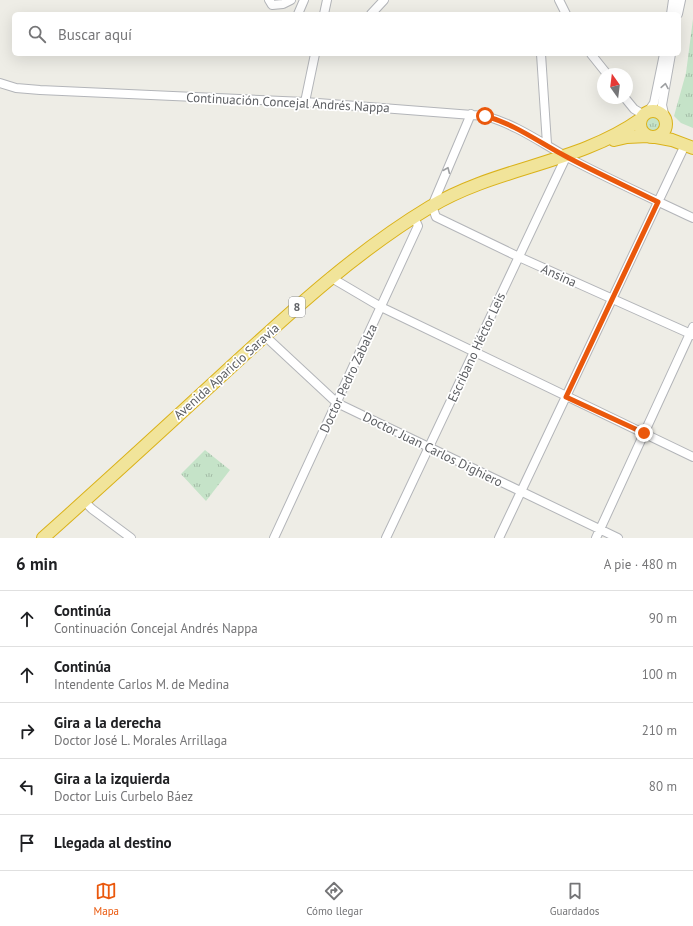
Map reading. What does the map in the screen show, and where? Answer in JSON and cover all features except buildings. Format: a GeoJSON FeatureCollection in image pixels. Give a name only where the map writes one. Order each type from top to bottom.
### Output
{"type":"FeatureCollection","features":[{"type":"Feature","properties":{"kind":"highway"},"geometry":{"type":"LineString","coordinates":[[665,119],[665,130],[652,136],[642,131],[644,115],[659,112],[690,144]]}},
{"type":"Feature","properties":{"kind":"highway","name":"Avenida Aparicio Saravia"},"geometry":{"type":"LineString","coordinates":[[595,145],[644,115]]}},
{"type":"Feature","properties":{"kind":"highway","name":"Avenida Aparicio Saravia"},"geometry":{"type":"LineString","coordinates":[[43,538],[330,277],[389,233],[432,206],[484,182],[518,170],[566,157],[595,145],[627,137],[652,136]]}},
{"type":"Feature","properties":{"kind":"highway","name":"8"},"geometry":{"type":"LineString","coordinates":[[652,136],[690,144]]}},
{"type":"Feature","properties":{"kind":"street"},"geometry":{"type":"LineString","coordinates":[[269,0],[272,5],[283,4],[291,0]]}},
{"type":"Feature","properties":{"kind":"street"},"geometry":{"type":"LineString","coordinates":[[299,12],[304,0]]}},
{"type":"Feature","properties":{"kind":"street"},"geometry":{"type":"LineString","coordinates":[[325,12],[328,0]]}},
{"type":"Feature","properties":{"kind":"street"},"geometry":{"type":"LineString","coordinates":[[373,12],[384,0]]}},
{"type":"Feature","properties":{"kind":"street"},"geometry":{"type":"LineString","coordinates":[[559,0],[565,12]]}},
{"type":"Feature","properties":{"kind":"street"},"geometry":{"type":"LineString","coordinates":[[671,12],[673,0]]}},
{"type":"Feature","properties":{"kind":"street"},"geometry":{"type":"LineString","coordinates":[[678,12],[681,0]]}},
{"type":"Feature","properties":{"kind":"street"},"geometry":{"type":"LineString","coordinates":[[305,102],[315,56]]}},
{"type":"Feature","properties":{"kind":"street"},"geometry":{"type":"LineString","coordinates":[[541,56],[546,144]]}},
{"type":"Feature","properties":{"kind":"street"},"geometry":{"type":"LineString","coordinates":[[592,56],[602,68]]}},
{"type":"Feature","properties":{"kind":"street"},"geometry":{"type":"LineString","coordinates":[[630,104],[634,109],[644,115],[654,102],[664,56]]}},
{"type":"Feature","properties":{"kind":"street"},"geometry":{"type":"LineString","coordinates":[[665,119],[662,105],[671,56]]}},
{"type":"Feature","properties":{"kind":"street","name":"Continuación Concejal Andrés Nappa"},"geometry":{"type":"LineString","coordinates":[[0,83],[16,88],[40,90],[305,102],[471,114],[496,119],[546,144],[566,157],[693,218]]}},
{"type":"Feature","properties":{"kind":"street"},"geometry":{"type":"LineString","coordinates":[[432,206],[471,114]]}},
{"type":"Feature","properties":{"kind":"street"},"geometry":{"type":"LineString","coordinates":[[499,538],[658,202],[690,144]]}},
{"type":"Feature","properties":{"kind":"street","name":"Escribano Héctor Leis"},"geometry":{"type":"LineString","coordinates":[[386,538],[566,157]]}},
{"type":"Feature","properties":{"kind":"street","name":"Ansina"},"geometry":{"type":"LineString","coordinates":[[432,206],[436,217],[519,257],[692,332]]}},
{"type":"Feature","properties":{"kind":"street","name":"Doctor Pedro Zabalza"},"geometry":{"type":"LineString","coordinates":[[274,538],[418,226],[414,217]]}},
{"type":"Feature","properties":{"kind":"street"},"geometry":{"type":"LineString","coordinates":[[330,277],[381,307],[693,457]]}},
{"type":"Feature","properties":{"kind":"street"},"geometry":{"type":"LineString","coordinates":[[596,538],[692,332]]}},
{"type":"Feature","properties":{"kind":"street","name":"Doctor Juan Carlos Dighiero"},"geometry":{"type":"LineString","coordinates":[[265,336],[337,403],[618,538]]}},
{"type":"Feature","properties":{"kind":"street"},"geometry":{"type":"LineString","coordinates":[[84,501],[92,509],[131,538]]}},
{"type":"Feature","properties":{"kind":"green space"},"geometry":{"type":"Polygon","coordinates":[[[693,19],[693,128],[681,123],[674,116],[686,73],[693,19]]]}},
{"type":"Feature","properties":{"kind":"green space"},"geometry":{"type":"Polygon","coordinates":[[[650,116],[656,116],[661,121],[659,130],[656,132],[650,132],[645,127],[645,121],[650,116]]]}},
{"type":"Feature","properties":{"kind":"green space"},"geometry":{"type":"Polygon","coordinates":[[[205,450],[230,470],[206,501],[181,474],[205,450]]]}},
{"type":"Feature","properties":{"kind":"route"},"geometry":{"type":"LineString","coordinates":[[485,116],[496,119],[546,144],[566,157],[658,202],[566,397],[644,433]]}}]}
